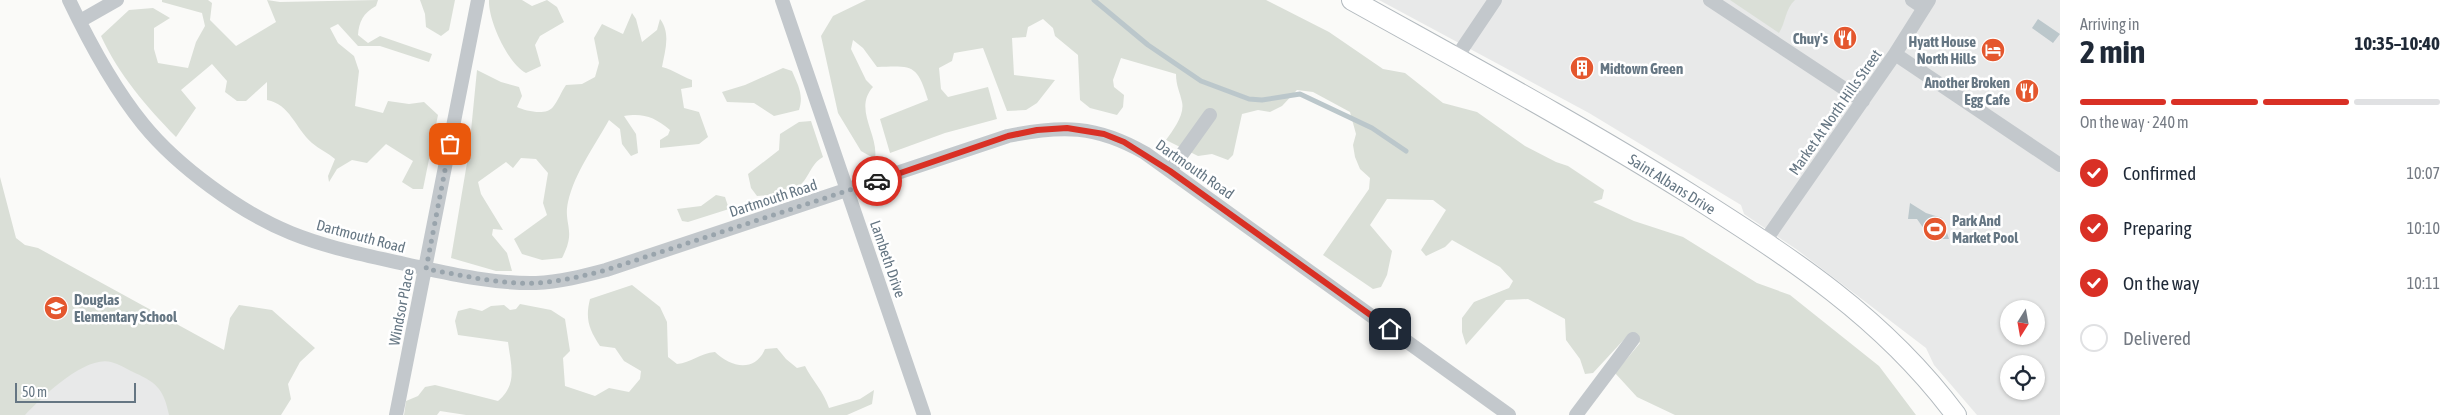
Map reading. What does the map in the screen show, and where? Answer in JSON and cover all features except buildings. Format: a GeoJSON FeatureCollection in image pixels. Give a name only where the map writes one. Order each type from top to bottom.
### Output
{"type":"FeatureCollection","features":[{"type":"Feature","properties":{"kind":"street","name":"Dartmouth Road"},"geometry":{"type":"LineString","coordinates":[[69,0],[110,74],[143,124],[173,154],[229,200],[268,223],[335,248],[426,269],[504,281],[536,283],[567,280],[606,270],[1008,136],[1053,128],[1080,129],[1104,134],[1124,142],[1170,171],[1509,415]]}},
{"type":"Feature","properties":{"kind":"street"},"geometry":{"type":"LineString","coordinates":[[80,21],[117,0]]}},
{"type":"Feature","properties":{"kind":"street","name":"Windsor Place"},"geometry":{"type":"LineString","coordinates":[[396,415],[478,0]]}},
{"type":"Feature","properties":{"kind":"street","name":"Lambeth Drive"},"geometry":{"type":"LineString","coordinates":[[782,0],[924,415]]}},
{"type":"Feature","properties":{"kind":"street","name":"Saint Albans Drive"},"geometry":{"type":"LineString","coordinates":[[1352,0],[1645,166],[1765,241],[1848,301],[1894,342],[1956,415]]}},
{"type":"Feature","properties":{"kind":"street"},"geometry":{"type":"LineString","coordinates":[[1456,58],[1495,0]]}},
{"type":"Feature","properties":{"kind":"street"},"geometry":{"type":"LineString","coordinates":[[1710,0],[1863,101]]}},
{"type":"Feature","properties":{"kind":"street"},"geometry":{"type":"LineString","coordinates":[[1912,0],[1926,4]]}},
{"type":"Feature","properties":{"kind":"street","name":"Market At North Hills Street"},"geometry":{"type":"LineString","coordinates":[[1765,241],[1895,54],[1926,4]]}},
{"type":"Feature","properties":{"kind":"street"},"geometry":{"type":"LineString","coordinates":[[1895,54],[2060,165]]}},
{"type":"Feature","properties":{"kind":"street"},"geometry":{"type":"LineString","coordinates":[[1170,171],[1210,115]]}},
{"type":"Feature","properties":{"kind":"street"},"geometry":{"type":"LineString","coordinates":[[1576,415],[1632,339]]}},
{"type":"Feature","properties":{"kind":"shaded area"},"geometry":{"type":"Polygon","coordinates":[[[162,0],[208,0],[212,3],[210,20],[236,46],[276,22],[267,0],[280,2],[378,0],[376,6],[362,18],[358,35],[368,43],[380,36],[432,54],[429,62],[380,46],[358,46],[338,24],[330,28],[338,43],[354,56],[359,71],[355,106],[383,113],[388,101],[409,104],[424,102],[438,115],[423,189],[413,189],[402,182],[413,161],[386,144],[367,163],[352,160],[337,169],[329,182],[328,176],[335,159],[306,137],[287,111],[275,102],[267,100],[267,82],[246,101],[237,101],[225,92],[227,81],[212,64],[181,90],[196,108],[176,137],[134,90],[116,64],[101,36],[129,10],[153,8],[170,18],[154,28],[154,49],[158,63],[188,68],[196,42],[205,26],[202,13],[162,2],[162,0]]]}},
{"type":"Feature","properties":{"kind":"shaded area"},"geometry":{"type":"Polygon","coordinates":[[[420,0],[455,0],[449,30],[441,36],[426,27],[425,14],[420,0]]]}},
{"type":"Feature","properties":{"kind":"shaded area"},"geometry":{"type":"Polygon","coordinates":[[[489,0],[522,0],[532,6],[547,0],[557,7],[564,22],[540,36],[535,45],[541,66],[526,73],[512,61],[500,41],[492,19],[489,0]]]}},
{"type":"Feature","properties":{"kind":"shaded area"},"geometry":{"type":"Polygon","coordinates":[[[866,0],[1266,0],[1329,32],[1383,69],[1405,73],[1443,103],[1477,112],[1525,146],[1568,166],[1604,190],[1602,199],[1593,202],[1634,221],[1683,237],[1757,283],[1790,295],[1879,366],[1916,415],[1675,415],[1637,397],[1615,373],[1640,343],[1630,333],[1593,373],[1585,374],[1580,359],[1566,340],[1565,319],[1528,299],[1506,300],[1466,345],[1462,332],[1462,318],[1474,302],[1509,288],[1513,281],[1500,267],[1452,240],[1445,247],[1426,256],[1421,250],[1446,210],[1433,200],[1387,199],[1370,225],[1392,251],[1387,275],[1381,287],[1373,289],[1323,255],[1369,189],[1370,178],[1360,169],[1355,157],[1353,145],[1356,134],[1350,112],[1313,92],[1297,90],[1282,106],[1270,112],[1258,110],[1242,114],[1233,155],[1228,160],[1212,154],[1198,156],[1166,140],[1182,112],[1182,102],[1176,74],[1121,58],[1113,80],[1114,87],[1124,95],[1123,107],[1117,115],[1090,108],[1080,100],[1078,55],[1055,36],[1053,28],[1043,19],[1028,27],[1026,37],[1012,38],[1014,75],[1055,80],[1037,103],[1026,110],[1007,111],[983,48],[954,53],[952,61],[939,68],[941,89],[948,97],[988,87],[997,119],[945,133],[890,153],[880,119],[928,100],[917,73],[906,68],[877,67],[863,48],[853,40],[851,49],[866,80],[873,87],[865,104],[874,140],[875,159],[861,151],[838,113],[821,36],[833,16],[866,0]]]}},
{"type":"Feature","properties":{"kind":"shaded area"},"geometry":{"type":"Polygon","coordinates":[[[1379,0],[2060,0],[2060,415],[1977,415],[1934,365],[1926,348],[1796,249],[1744,214],[1741,205],[1589,113],[1379,0]]]}},
{"type":"Feature","properties":{"kind":"shaded area"},"geometry":{"type":"Polygon","coordinates":[[[1730,0],[1795,0],[1789,7],[1779,33],[1730,0]]]}},
{"type":"Feature","properties":{"kind":"shaded area"},"geometry":{"type":"Polygon","coordinates":[[[632,13],[636,19],[642,42],[657,30],[660,19],[666,36],[666,48],[662,67],[692,80],[692,87],[681,89],[684,108],[699,112],[708,137],[699,144],[660,148],[660,140],[668,135],[670,130],[649,117],[637,115],[624,116],[636,134],[638,153],[631,156],[622,144],[620,129],[609,120],[580,170],[571,191],[567,210],[569,241],[562,258],[542,260],[522,254],[514,239],[547,215],[543,203],[548,173],[536,159],[521,158],[513,168],[506,162],[478,182],[481,194],[503,230],[493,229],[492,235],[507,253],[512,271],[496,271],[451,258],[469,151],[477,70],[501,82],[519,87],[522,96],[517,107],[541,112],[550,110],[566,85],[582,84],[595,77],[599,63],[594,38],[602,24],[623,34],[632,13]]]}},
{"type":"Feature","properties":{"kind":"shaded area"},"geometry":{"type":"Polygon","coordinates":[[[2038,19],[2060,34],[2053,43],[2032,28],[2038,19]]]}},
{"type":"Feature","properties":{"kind":"shaded area"},"geometry":{"type":"Polygon","coordinates":[[[783,68],[792,71],[798,86],[801,95],[799,110],[774,116],[754,103],[727,102],[722,92],[745,85],[783,68]]]}},
{"type":"Feature","properties":{"kind":"shaded area"},"geometry":{"type":"Polygon","coordinates":[[[811,121],[823,157],[797,187],[784,193],[757,196],[751,188],[748,174],[779,150],[780,134],[799,122],[811,121]]]}},
{"type":"Feature","properties":{"kind":"shaded area","name":"Douglas Elementary School"},"geometry":{"type":"Polygon","coordinates":[[[0,177],[16,238],[25,245],[38,248],[224,350],[230,318],[239,305],[272,310],[315,348],[300,362],[288,384],[291,399],[281,415],[169,415],[165,400],[155,384],[117,364],[100,362],[89,365],[64,379],[25,415],[0,415],[0,177]]]}},
{"type":"Feature","properties":{"kind":"shaded area"},"geometry":{"type":"Polygon","coordinates":[[[716,195],[725,197],[729,209],[688,222],[682,221],[677,209],[701,206],[716,195]]]}},
{"type":"Feature","properties":{"kind":"shaded area","name":"Park And Market Pool"},"geometry":{"type":"Polygon","coordinates":[[[1910,203],[1926,213],[1942,218],[1949,239],[1931,239],[1917,219],[1908,219],[1910,203]]]}},
{"type":"Feature","properties":{"kind":"shaded area","name":"Douglas Elementary School"},"geometry":{"type":"Polygon","coordinates":[[[0,265],[213,415],[0,415],[0,265]]]}},
{"type":"Feature","properties":{"kind":"shaded area"},"geometry":{"type":"Polygon","coordinates":[[[632,285],[660,307],[667,322],[668,357],[677,364],[715,352],[735,364],[749,364],[761,357],[765,349],[777,348],[797,368],[805,366],[829,408],[860,399],[874,390],[872,404],[847,415],[466,415],[440,411],[437,415],[404,415],[406,401],[418,396],[425,387],[435,385],[498,401],[504,395],[511,381],[512,374],[508,342],[458,335],[455,321],[458,311],[470,308],[482,311],[491,306],[504,305],[510,310],[516,309],[520,304],[551,310],[565,319],[570,351],[563,358],[565,386],[595,396],[609,388],[629,392],[640,379],[641,371],[624,361],[615,348],[600,346],[589,324],[588,312],[590,299],[632,285]]]}},
{"type":"Feature","properties":{"kind":"waterway"},"geometry":{"type":"LineString","coordinates":[[1094,0],[1148,45],[1201,81],[1249,99],[1262,100],[1300,94],[1372,128],[1406,151]]}},
{"type":"Feature","properties":{"kind":"way so far"},"geometry":{"type":"LineString","coordinates":[[450,144],[426,269],[504,281],[536,283],[567,280],[606,270],[877,181]]}},
{"type":"Feature","properties":{"kind":"place","name":"Chuy's"},"geometry":{"type":"Point","coordinates":[1845,38]}},
{"type":"Feature","properties":{"kind":"place","name":"Hyatt House North Hills"},"geometry":{"type":"Point","coordinates":[1993,50]}},
{"type":"Feature","properties":{"kind":"place","name":"Midtown Green"},"geometry":{"type":"Point","coordinates":[1582,68]}},
{"type":"Feature","properties":{"kind":"place","name":"Another Broken Egg Cafe"},"geometry":{"type":"Point","coordinates":[2027,91]}},
{"type":"Feature","properties":{"kind":"place","name":"Park And Market Pool"},"geometry":{"type":"Point","coordinates":[1935,229]}},
{"type":"Feature","properties":{"kind":"place","name":"Douglas Elementary School"},"geometry":{"type":"Point","coordinates":[56,308]}},
{"type":"Feature","properties":{"kind":"route"},"geometry":{"type":"LineString","coordinates":[[877,181],[1008,136],[1053,128],[1080,129],[1104,134],[1144,153],[1390,329]]}}]}
